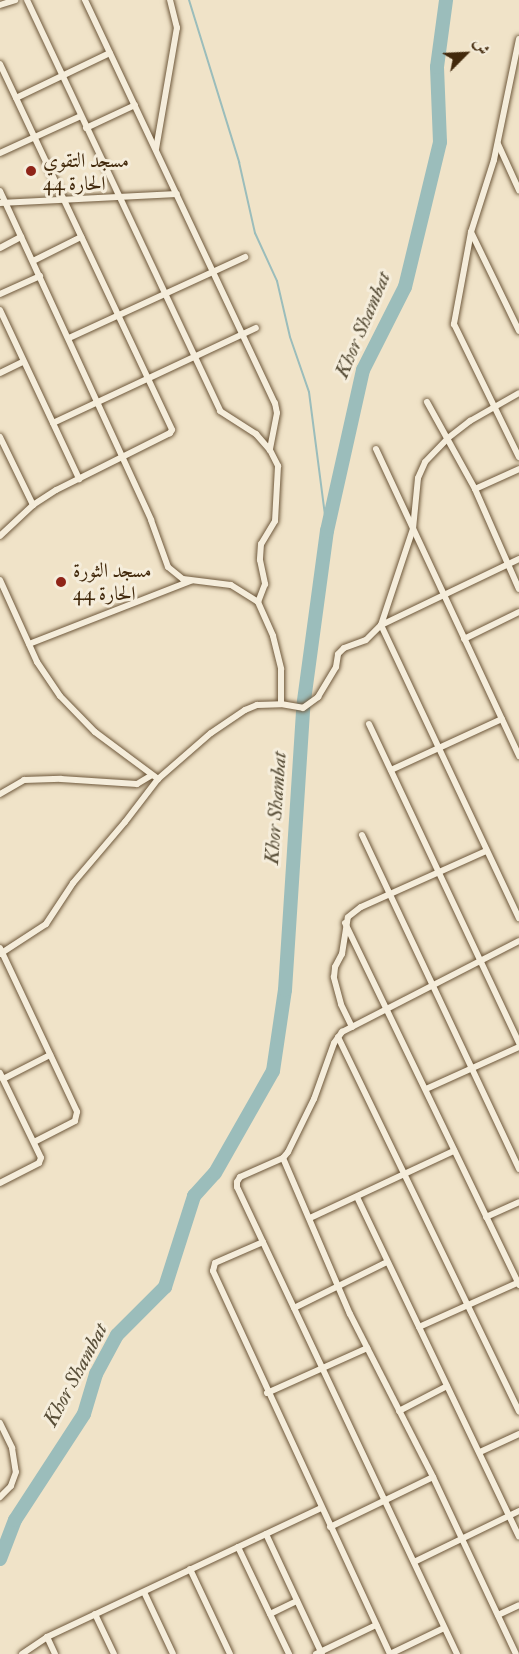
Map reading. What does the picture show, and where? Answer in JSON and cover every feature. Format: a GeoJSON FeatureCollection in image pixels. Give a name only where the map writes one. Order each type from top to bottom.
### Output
{"type":"FeatureCollection","features":[{"type":"Feature","properties":{"kind":"street"},"geometry":{"type":"LineString","coordinates":[[0,5],[15,0]]}},
{"type":"Feature","properties":{"kind":"street"},"geometry":{"type":"LineString","coordinates":[[27,0],[220,411],[256,434],[270,450],[278,466],[273,527],[261,544],[265,584],[258,602]]}},
{"type":"Feature","properties":{"kind":"street"},"geometry":{"type":"LineString","coordinates":[[85,0],[275,403],[277,413],[270,450]]}},
{"type":"Feature","properties":{"kind":"street"},"geometry":{"type":"LineString","coordinates":[[156,150],[177,28],[170,0]]}},
{"type":"Feature","properties":{"kind":"street"},"geometry":{"type":"LineString","coordinates":[[519,39],[498,144],[471,232],[453,324],[519,457]]}},
{"type":"Feature","properties":{"kind":"street"},"geometry":{"type":"LineString","coordinates":[[515,52],[519,60]]}},
{"type":"Feature","properties":{"kind":"street"},"geometry":{"type":"LineString","coordinates":[[16,98],[110,53]]}},
{"type":"Feature","properties":{"kind":"street"},"geometry":{"type":"LineString","coordinates":[[0,64],[172,430],[33,506],[0,536]]}},
{"type":"Feature","properties":{"kind":"street"},"geometry":{"type":"LineString","coordinates":[[86,128],[135,105]]}},
{"type":"Feature","properties":{"kind":"street"},"geometry":{"type":"LineString","coordinates":[[0,153],[81,116]]}},
{"type":"Feature","properties":{"kind":"street"},"geometry":{"type":"LineString","coordinates":[[498,144],[519,190]]}},
{"type":"Feature","properties":{"kind":"street"},"geometry":{"type":"LineString","coordinates":[[0,191],[3,203],[69,338],[151,520],[168,567],[175,575],[191,581],[231,585],[258,602],[273,636],[281,669],[281,704]]}},
{"type":"Feature","properties":{"kind":"street"},"geometry":{"type":"LineString","coordinates":[[3,203],[177,194]]}},
{"type":"Feature","properties":{"kind":"street"},"geometry":{"type":"LineString","coordinates":[[471,232],[516,319],[519,331]]}},
{"type":"Feature","properties":{"kind":"street"},"geometry":{"type":"LineString","coordinates":[[0,248],[21,237]]}},
{"type":"Feature","properties":{"kind":"street"},"geometry":{"type":"LineString","coordinates":[[33,261],[81,237]]}},
{"type":"Feature","properties":{"kind":"street"},"geometry":{"type":"LineString","coordinates":[[69,338],[245,256]]}},
{"type":"Feature","properties":{"kind":"street"},"geometry":{"type":"LineString","coordinates":[[0,294],[40,276]]}},
{"type":"Feature","properties":{"kind":"street"},"geometry":{"type":"LineString","coordinates":[[0,310],[79,479]]}},
{"type":"Feature","properties":{"kind":"street"},"geometry":{"type":"LineString","coordinates":[[52,423],[256,328]]}},
{"type":"Feature","properties":{"kind":"street"},"geometry":{"type":"LineString","coordinates":[[0,373],[23,362]]}},
{"type":"Feature","properties":{"kind":"street"},"geometry":{"type":"LineString","coordinates":[[519,393],[495,406],[448,438],[425,462],[418,478],[413,529],[381,625],[519,918]]}},
{"type":"Feature","properties":{"kind":"street"},"geometry":{"type":"LineString","coordinates":[[427,402],[475,489],[519,589]]}},
{"type":"Feature","properties":{"kind":"street"},"geometry":{"type":"LineString","coordinates":[[0,437],[33,506]]}},
{"type":"Feature","properties":{"kind":"street"},"geometry":{"type":"LineString","coordinates":[[376,449],[519,756]]}},
{"type":"Feature","properties":{"kind":"street"},"geometry":{"type":"LineString","coordinates":[[475,489],[519,469]]}},
{"type":"Feature","properties":{"kind":"street"},"geometry":{"type":"LineString","coordinates":[[0,794],[24,780],[61,779],[137,784],[155,777],[245,710],[267,704],[303,708],[318,698],[336,667],[338,654],[344,648],[366,640],[381,625],[519,559]]}},
{"type":"Feature","properties":{"kind":"street"},"geometry":{"type":"LineString","coordinates":[[0,580],[44,676],[95,732],[155,777]]}},
{"type":"Feature","properties":{"kind":"street"},"geometry":{"type":"LineString","coordinates":[[28,644],[191,581]]}},
{"type":"Feature","properties":{"kind":"street"},"geometry":{"type":"LineString","coordinates":[[464,639],[519,612]]}},
{"type":"Feature","properties":{"kind":"street"},"geometry":{"type":"LineString","coordinates":[[391,770],[502,720]]}},
{"type":"Feature","properties":{"kind":"street"},"geometry":{"type":"LineString","coordinates":[[369,724],[519,1045],[426,1089]]}},
{"type":"Feature","properties":{"kind":"street"},"geometry":{"type":"LineString","coordinates":[[34,1142],[77,1117],[77,1112],[1,952],[46,924],[73,883],[125,822],[155,777]]}},
{"type":"Feature","properties":{"kind":"street"},"geometry":{"type":"LineString","coordinates":[[362,834],[434,983],[519,1169]]}},
{"type":"Feature","properties":{"kind":"street"},"geometry":{"type":"LineString","coordinates":[[351,1027],[341,1004],[334,977],[342,954],[345,923],[351,913],[486,851]]}},
{"type":"Feature","properties":{"kind":"street"},"geometry":{"type":"LineString","coordinates":[[345,923],[519,1283],[419,1327]]}},
{"type":"Feature","properties":{"kind":"street"},"geometry":{"type":"LineString","coordinates":[[457,1654],[237,1187],[237,1182],[245,1174],[283,1158],[292,1147],[338,1037],[387,1007],[519,941]]}},
{"type":"Feature","properties":{"kind":"street"},"geometry":{"type":"LineString","coordinates":[[338,1037],[519,1412]]}},
{"type":"Feature","properties":{"kind":"street"},"geometry":{"type":"LineString","coordinates":[[0,1183],[41,1162],[41,1156],[2,1076],[50,1055]]}},
{"type":"Feature","properties":{"kind":"street"},"geometry":{"type":"LineString","coordinates":[[310,1218],[454,1151]]}},
{"type":"Feature","properties":{"kind":"street"},"geometry":{"type":"LineString","coordinates":[[283,1158],[367,1348],[433,1477],[516,1654]]}},
{"type":"Feature","properties":{"kind":"street"},"geometry":{"type":"LineString","coordinates":[[357,1197],[519,1536]]}},
{"type":"Feature","properties":{"kind":"street"},"geometry":{"type":"LineString","coordinates":[[486,1217],[519,1202]]}},
{"type":"Feature","properties":{"kind":"street"},"geometry":{"type":"LineString","coordinates":[[263,1242],[212,1266],[267,1393],[390,1654],[444,1628]]}},
{"type":"Feature","properties":{"kind":"street"},"geometry":{"type":"LineString","coordinates":[[294,1308],[387,1262]]}},
{"type":"Feature","properties":{"kind":"street"},"geometry":{"type":"LineString","coordinates":[[267,1393],[367,1348]]}},
{"type":"Feature","properties":{"kind":"street"},"geometry":{"type":"LineString","coordinates":[[399,1411],[447,1386]]}},
{"type":"Feature","properties":{"kind":"street"},"geometry":{"type":"LineString","coordinates":[[0,1423],[16,1461],[16,1472],[11,1486],[0,1497]]}},
{"type":"Feature","properties":{"kind":"street"},"geometry":{"type":"LineString","coordinates":[[480,1452],[519,1434]]}},
{"type":"Feature","properties":{"kind":"street"},"geometry":{"type":"LineString","coordinates":[[330,1527],[433,1477]]}},
{"type":"Feature","properties":{"kind":"street"},"geometry":{"type":"LineString","coordinates":[[22,1654],[47,1637],[321,1508]]}},
{"type":"Feature","properties":{"kind":"street"},"geometry":{"type":"LineString","coordinates":[[414,1562],[519,1511]]}},
{"type":"Feature","properties":{"kind":"street"},"geometry":{"type":"LineString","coordinates":[[266,1534],[320,1653],[376,1625]]}},
{"type":"Feature","properties":{"kind":"street"},"geometry":{"type":"LineString","coordinates":[[238,1547],[289,1654]]}},
{"type":"Feature","properties":{"kind":"street"},"geometry":{"type":"LineString","coordinates":[[190,1569],[230,1652],[222,1654]]}},
{"type":"Feature","properties":{"kind":"street"},"geometry":{"type":"LineString","coordinates":[[144,1592],[173,1654]]}},
{"type":"Feature","properties":{"kind":"street"},"geometry":{"type":"LineString","coordinates":[[270,1614],[297,1601]]}},
{"type":"Feature","properties":{"kind":"street"},"geometry":{"type":"LineString","coordinates":[[498,1615],[519,1605]]}},
{"type":"Feature","properties":{"kind":"street"},"geometry":{"type":"LineString","coordinates":[[95,1614],[114,1654]]}},
{"type":"Feature","properties":{"kind":"street"},"geometry":{"type":"LineString","coordinates":[[47,1637],[56,1654]]}},
{"type":"Feature","properties":{"kind":"waterway"},"geometry":{"type":"LineString","coordinates":[[189,0],[239,162],[255,233],[277,281],[290,337],[309,392],[327,531]]}},
{"type":"Feature","properties":{"kind":"waterway","name":"Khor Shambat"},"geometry":{"type":"LineString","coordinates":[[0,1559],[15,1520],[84,1414],[96,1374],[117,1335],[165,1287],[194,1196],[215,1173],[273,1071],[285,990],[303,708],[327,531],[363,370],[405,287],[440,142],[437,67],[446,0]]}},
{"type":"Feature","properties":{"kind":"place","name":"مسجد التقوي الحارة 44"},"geometry":{"type":"Point","coordinates":[31,171]}},
{"type":"Feature","properties":{"kind":"place","name":"مسجد الثورة الحارة 44"},"geometry":{"type":"Point","coordinates":[61,582]}}]}
